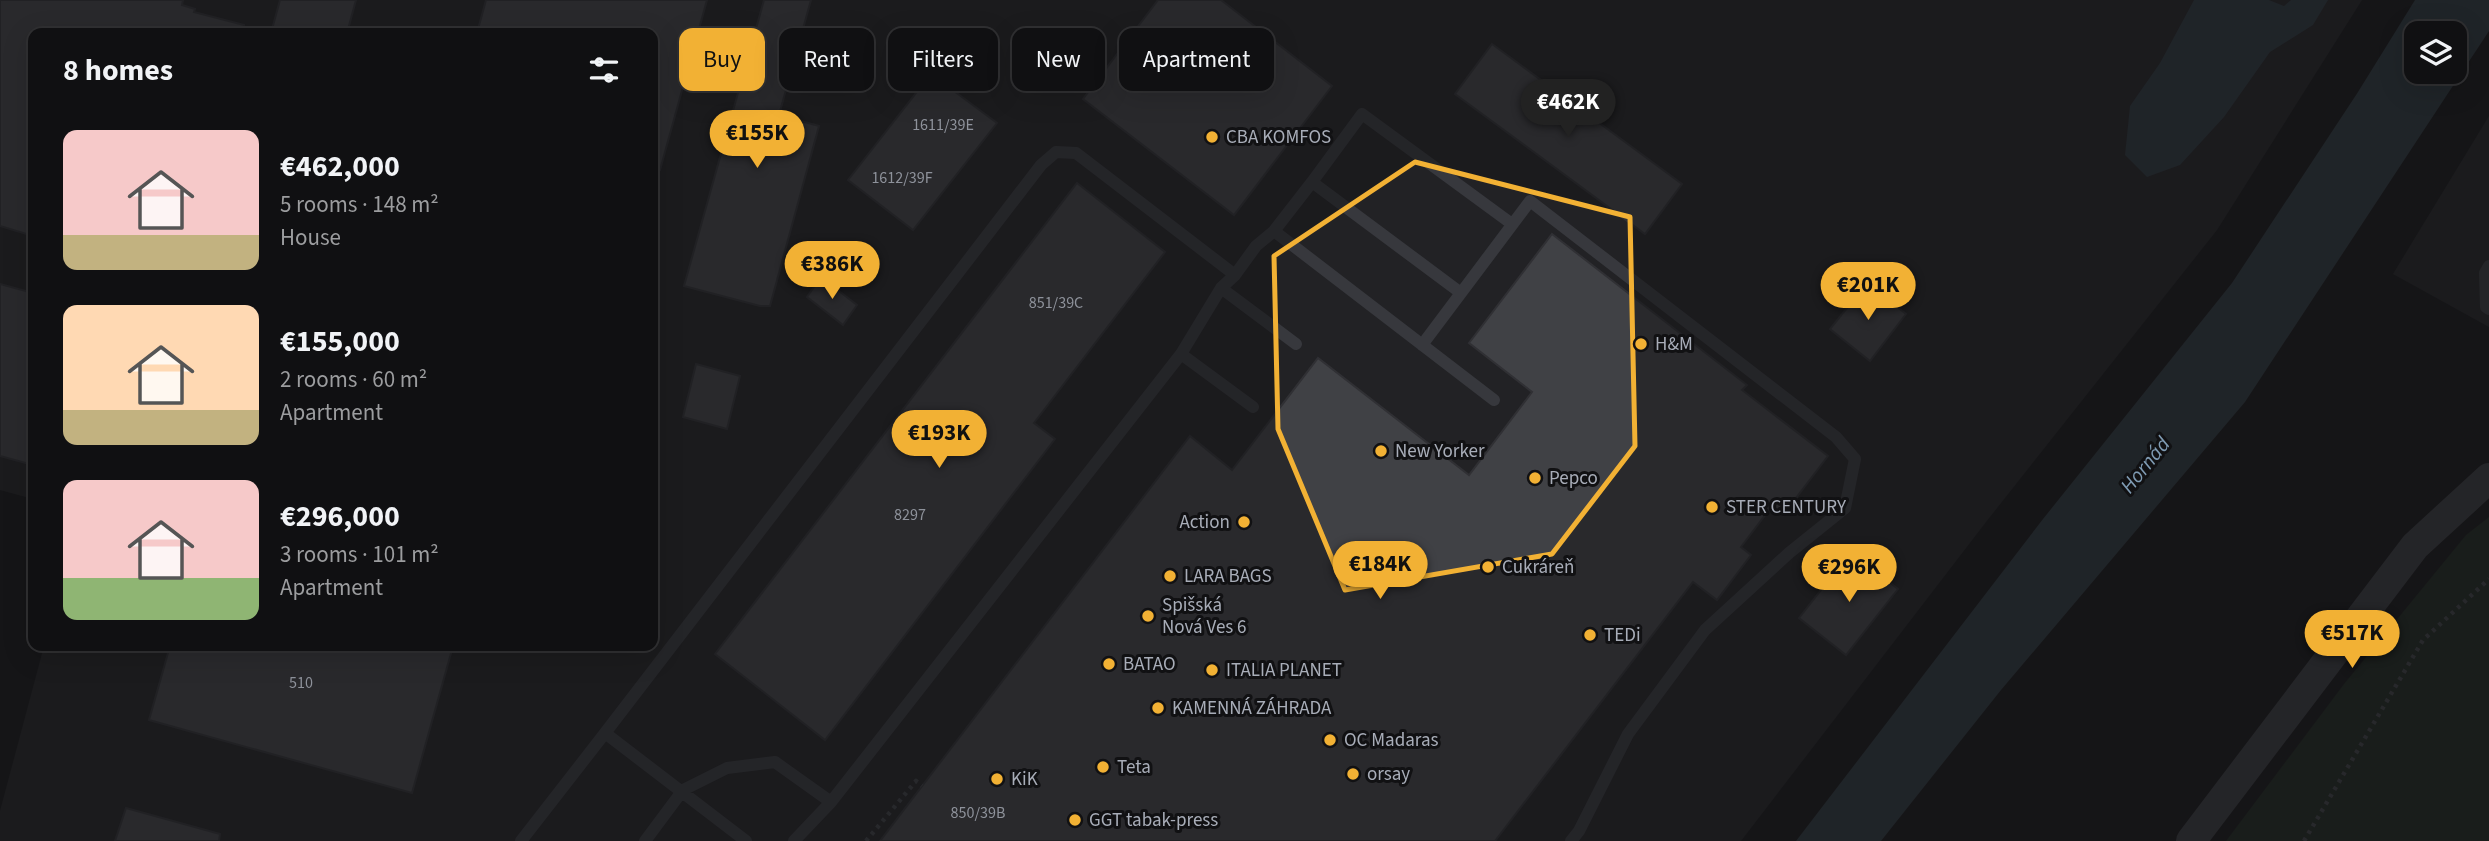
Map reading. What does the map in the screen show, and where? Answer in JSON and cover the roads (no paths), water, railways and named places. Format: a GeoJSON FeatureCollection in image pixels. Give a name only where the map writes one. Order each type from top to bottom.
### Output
{"type":"FeatureCollection","features":[{"type":"Feature","properties":{"kind":"street"},"geometry":{"type":"LineString","coordinates":[[2191,841],[2415,546],[2489,478]]}},
{"type":"Feature","properties":{"kind":"lane"},"geometry":{"type":"LineString","coordinates":[[794,841],[831,802],[1181,354],[1222,288],[1256,246],[1274,230],[1362,114],[1512,224]]}},
{"type":"Feature","properties":{"kind":"lane"},"geometry":{"type":"LineString","coordinates":[[521,841],[1041,164],[1056,152],[1076,153],[1235,275]]}},
{"type":"Feature","properties":{"kind":"lane"},"geometry":{"type":"LineString","coordinates":[[1312,182],[1461,293]]}},
{"type":"Feature","properties":{"kind":"lane"},"geometry":{"type":"LineString","coordinates":[[1422,345],[1530,201],[1836,437],[1855,459],[1845,508],[1789,553],[1705,630],[1628,734],[1579,831],[1571,841]]}},
{"type":"Feature","properties":{"kind":"lane"},"geometry":{"type":"LineString","coordinates":[[1274,230],[1494,400]]}},
{"type":"Feature","properties":{"kind":"lane"},"geometry":{"type":"LineString","coordinates":[[2489,266],[2485,273],[2486,307],[2489,309]]}},
{"type":"Feature","properties":{"kind":"lane"},"geometry":{"type":"LineString","coordinates":[[1222,288],[1296,344]]}},
{"type":"Feature","properties":{"kind":"lane"},"geometry":{"type":"LineString","coordinates":[[1181,354],[1253,407]]}},
{"type":"Feature","properties":{"kind":"lane"},"geometry":{"type":"LineString","coordinates":[[605,733],[747,841]]}},
{"type":"Feature","properties":{"kind":"lane"},"geometry":{"type":"LineString","coordinates":[[645,841],[683,790],[727,768],[775,762],[831,802]]}},
{"type":"Feature","properties":{"kind":"water"},"geometry":{"type":"Polygon","coordinates":[[[2194,0],[2269,0],[2284,6],[2291,0],[2328,0],[2313,25],[2270,52],[2224,117],[2180,165],[2147,177],[2125,155],[2130,106],[2160,63],[2194,0]]]}},
{"type":"Feature","properties":{"kind":"water","name":"Hornád"},"geometry":{"type":"Polygon","coordinates":[[[2415,0],[2489,0],[2489,31],[2467,64],[2467,21],[2404,21],[2404,84],[2454,84],[2245,402],[2001,690],[1881,841],[1796,841],[2043,519],[2232,283],[2415,0]]]}},
{"type":"Feature","properties":{"kind":"place","name":"CBA KOMFOS"},"geometry":{"type":"Point","coordinates":[1212,137]}},
{"type":"Feature","properties":{"kind":"place","name":"H&M"},"geometry":{"type":"Point","coordinates":[1641,344]}},
{"type":"Feature","properties":{"kind":"place","name":"New Yorker"},"geometry":{"type":"Point","coordinates":[1381,451]}},
{"type":"Feature","properties":{"kind":"place","name":"Pepco"},"geometry":{"type":"Point","coordinates":[1535,478]}},
{"type":"Feature","properties":{"kind":"place","name":"STER CENTURY"},"geometry":{"type":"Point","coordinates":[1712,507]}},
{"type":"Feature","properties":{"kind":"place","name":"Action"},"geometry":{"type":"Point","coordinates":[1244,522]}},
{"type":"Feature","properties":{"kind":"place","name":"Cukráreň"},"geometry":{"type":"Point","coordinates":[1488,567]}},
{"type":"Feature","properties":{"kind":"place","name":"LARA BAGS"},"geometry":{"type":"Point","coordinates":[1170,576]}},
{"type":"Feature","properties":{"kind":"place","name":"Spišská Nová Ves 6"},"geometry":{"type":"Point","coordinates":[1148,616]}},
{"type":"Feature","properties":{"kind":"place","name":"TEDi"},"geometry":{"type":"Point","coordinates":[1590,635]}},
{"type":"Feature","properties":{"kind":"place","name":"BATAO"},"geometry":{"type":"Point","coordinates":[1109,664]}},
{"type":"Feature","properties":{"kind":"place","name":"ITALIA PLANET"},"geometry":{"type":"Point","coordinates":[1212,670]}},
{"type":"Feature","properties":{"kind":"place","name":"KAMENNÁ ZÁHRADA"},"geometry":{"type":"Point","coordinates":[1158,708]}},
{"type":"Feature","properties":{"kind":"place","name":"OC Madaras"},"geometry":{"type":"Point","coordinates":[1330,740]}},
{"type":"Feature","properties":{"kind":"place","name":"Teta"},"geometry":{"type":"Point","coordinates":[1103,767]}},
{"type":"Feature","properties":{"kind":"place","name":"orsay"},"geometry":{"type":"Point","coordinates":[1353,774]}},
{"type":"Feature","properties":{"kind":"place","name":"KiK"},"geometry":{"type":"Point","coordinates":[997,779]}},
{"type":"Feature","properties":{"kind":"place","name":"GGT tabak-press"},"geometry":{"type":"Point","coordinates":[1075,820]}}]}
